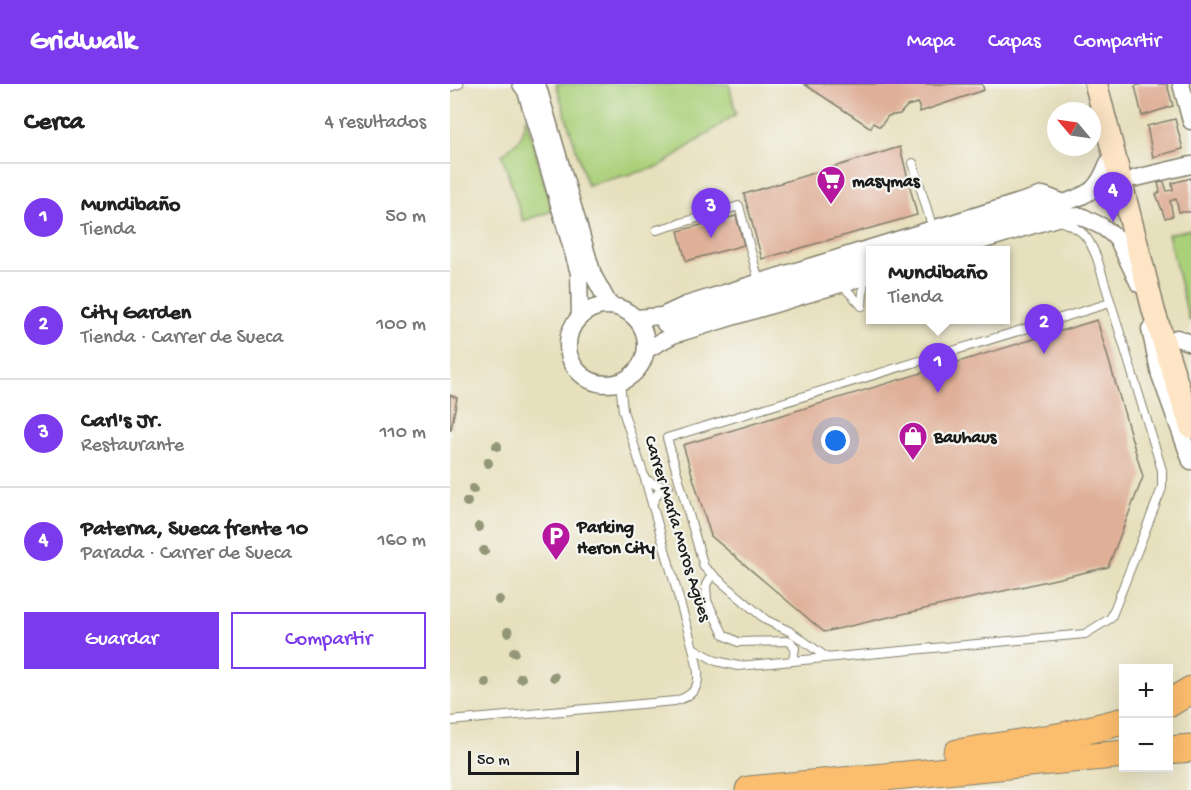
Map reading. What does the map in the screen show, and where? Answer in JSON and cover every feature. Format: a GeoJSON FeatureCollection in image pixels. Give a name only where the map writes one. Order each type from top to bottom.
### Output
{"type":"FeatureCollection","features":[{"type":"Feature","properties":{"kind":"highway"},"geometry":{"type":"LineString","coordinates":[[1173,701],[1191,690]]}},
{"type":"Feature","properties":{"kind":"highway"},"geometry":{"type":"LineString","coordinates":[[882,777],[921,759],[1063,736],[1119,722]]}},
{"type":"Feature","properties":{"kind":"highway"},"geometry":{"type":"LineString","coordinates":[[1173,750],[1191,748]]}},
{"type":"Feature","properties":{"kind":"highway"},"geometry":{"type":"LineString","coordinates":[[749,790],[1119,754]]}},
{"type":"Feature","properties":{"kind":"main road"},"geometry":{"type":"LineString","coordinates":[[1096,84],[1154,312],[1191,427]]}},
{"type":"Feature","properties":{"kind":"main road"},"geometry":{"type":"LineString","coordinates":[[1110,84],[1184,341],[1191,386]]}},
{"type":"Feature","properties":{"kind":"street"},"geometry":{"type":"LineString","coordinates":[[520,84],[526,91],[579,273],[580,317]]}},
{"type":"Feature","properties":{"kind":"street"},"geometry":{"type":"LineString","coordinates":[[537,84],[593,276],[610,306]]}},
{"type":"Feature","properties":{"kind":"street"},"geometry":{"type":"LineString","coordinates":[[1088,84],[1160,375],[1191,461]]}},
{"type":"Feature","properties":{"kind":"street"},"geometry":{"type":"LineString","coordinates":[[1181,84],[1191,121]]}},
{"type":"Feature","properties":{"kind":"street"},"geometry":{"type":"LineString","coordinates":[[921,246],[1087,195],[1100,183],[1108,163]]}},
{"type":"Feature","properties":{"kind":"street"},"geometry":{"type":"LineString","coordinates":[[1136,178],[1191,165]]}},
{"type":"Feature","properties":{"kind":"street"},"geometry":{"type":"LineString","coordinates":[[877,246],[1043,195],[1064,203]]}},
{"type":"Feature","properties":{"kind":"street"},"geometry":{"type":"LineString","coordinates":[[964,246],[1053,219],[1082,216],[1103,227],[1117,238],[1139,284]]}},
{"type":"Feature","properties":{"kind":"street"},"geometry":{"type":"LineString","coordinates":[[639,323],[686,305],[866,249]]}},
{"type":"Feature","properties":{"kind":"street"},"geometry":{"type":"LineString","coordinates":[[639,323],[666,323],[866,272]]}},
{"type":"Feature","properties":{"kind":"street"},"geometry":{"type":"LineString","coordinates":[[646,350],[673,335],[841,284],[866,272]]}},
{"type":"Feature","properties":{"kind":"street"},"geometry":{"type":"LineString","coordinates":[[610,306],[624,310],[639,323],[646,350],[642,364],[633,375],[620,382],[606,384],[593,381],[581,374],[573,363],[568,347],[571,331],[580,317],[594,308],[610,306]]}},
{"type":"Feature","properties":{"kind":"lane"},"geometry":{"type":"LineString","coordinates":[[450,87],[459,84]]}},
{"type":"Feature","properties":{"kind":"lane"},"geometry":{"type":"LineString","coordinates":[[914,163],[933,229]]}},
{"type":"Feature","properties":{"kind":"lane"},"geometry":{"type":"LineString","coordinates":[[657,230],[739,206],[759,282]]}},
{"type":"Feature","properties":{"kind":"lane"},"geometry":{"type":"LineString","coordinates":[[693,648],[716,661],[738,666],[1085,634],[1112,618],[1162,488],[1162,470],[1097,258],[1088,237],[1073,226],[1053,219]]}},
{"type":"Feature","properties":{"kind":"lane"},"geometry":{"type":"LineString","coordinates":[[841,284],[862,306],[866,283]]}},
{"type":"Feature","properties":{"kind":"lane"},"geometry":{"type":"LineString","coordinates":[[826,657],[791,632],[771,622],[704,567],[667,438],[1110,303]]}},
{"type":"Feature","properties":{"kind":"lane","name":"Carrer María Moros Agües"},"geometry":{"type":"LineString","coordinates":[[450,721],[675,701],[684,699],[697,685],[700,675],[645,479],[622,411],[620,382]]}},
{"type":"Feature","properties":{"kind":"lane"},"geometry":{"type":"LineString","coordinates":[[645,479],[656,485],[669,486]]}},
{"type":"Feature","properties":{"kind":"lane"},"geometry":{"type":"LineString","coordinates":[[652,504],[658,493],[679,482]]}},
{"type":"Feature","properties":{"kind":"lane"},"geometry":{"type":"LineString","coordinates":[[712,574],[706,585],[707,601],[724,635],[738,642],[790,641],[795,648],[793,661]]}},
{"type":"Feature","properties":{"kind":"lane"},"geometry":{"type":"LineString","coordinates":[[769,640],[771,622]]}},
{"type":"Feature","properties":{"kind":"green space"},"geometry":{"type":"Polygon","coordinates":[[[556,84],[729,84],[736,114],[659,167],[587,185],[556,84]]]}},
{"type":"Feature","properties":{"kind":"green space"},"geometry":{"type":"Polygon","coordinates":[[[526,118],[552,211],[523,221],[502,155],[520,139],[526,118]]]}},
{"type":"Feature","properties":{"kind":"green space"},"geometry":{"type":"Polygon","coordinates":[[[1191,229],[1191,321],[1168,234],[1191,229]]]}},
{"type":"Feature","properties":{"kind":"building"},"geometry":{"type":"Polygon","coordinates":[[[804,84],[982,84],[984,90],[920,112],[918,103],[907,106],[900,114],[888,116],[880,127],[873,123],[871,128],[804,84]]]}},
{"type":"Feature","properties":{"kind":"building"},"geometry":{"type":"Polygon","coordinates":[[[1167,84],[1173,106],[1142,116],[1135,86],[1167,84]]]}},
{"type":"Feature","properties":{"kind":"building"},"geometry":{"type":"Polygon","coordinates":[[[1175,119],[1183,149],[1153,157],[1147,126],[1175,119]]]}},
{"type":"Feature","properties":{"kind":"building","name":"masymas"},"geometry":{"type":"Polygon","coordinates":[[[900,147],[917,215],[762,259],[744,194],[900,147]]]}},
{"type":"Feature","properties":{"kind":"building"},"geometry":{"type":"Polygon","coordinates":[[[1191,178],[1191,212],[1179,212],[1176,199],[1170,201],[1173,216],[1165,218],[1156,194],[1160,192],[1158,183],[1164,182],[1167,191],[1173,190],[1172,183],[1191,178]]]}},
{"type":"Feature","properties":{"kind":"building"},"geometry":{"type":"Polygon","coordinates":[[[736,216],[744,245],[686,261],[678,231],[736,216]]]}},
{"type":"Feature","properties":{"kind":"building","name":"Bauhaus"},"geometry":{"type":"Polygon","coordinates":[[[1097,320],[1143,477],[1108,567],[824,632],[711,536],[683,445],[1097,320]]]}},
{"type":"Feature","properties":{"kind":"building"},"geometry":{"type":"Polygon","coordinates":[[[450,395],[457,398],[451,430],[450,430],[450,395]]]}},
{"type":"Feature","properties":{"kind":"place","name":"masymas"},"geometry":{"type":"Point","coordinates":[831,206]}},
{"type":"Feature","properties":{"kind":"place","name":"Paterna, Sueca frente 10"},"geometry":{"type":"Point","coordinates":[1113,222]}},
{"type":"Feature","properties":{"kind":"place","name":"Carl's Jr."},"geometry":{"type":"Point","coordinates":[711,238]}},
{"type":"Feature","properties":{"kind":"place","name":"City Garden"},"geometry":{"type":"Point","coordinates":[1044,354]}},
{"type":"Feature","properties":{"kind":"place","name":"Mundibaño"},"geometry":{"type":"Point","coordinates":[938,393]}},
{"type":"Feature","properties":{"kind":"place","name":"Bauhaus"},"geometry":{"type":"Point","coordinates":[913,462]}},
{"type":"Feature","properties":{"kind":"place","name":"Parking Heron City"},"geometry":{"type":"Point","coordinates":[556,562]}}]}
